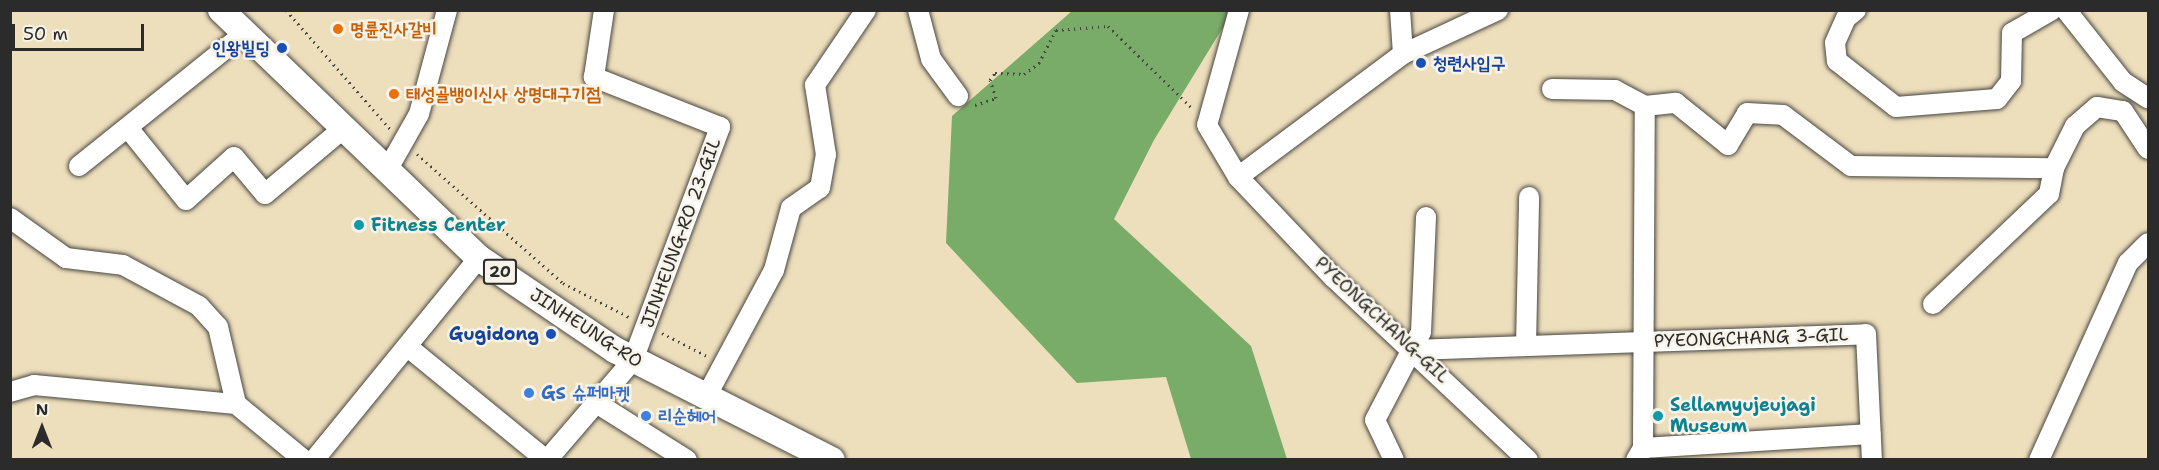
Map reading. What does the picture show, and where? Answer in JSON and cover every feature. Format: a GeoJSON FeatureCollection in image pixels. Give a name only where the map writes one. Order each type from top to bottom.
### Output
{"type":"FeatureCollection","features":[{"type":"Feature","properties":{"kind":"main road","name":"JINHEUNG-RO"},"geometry":{"type":"LineString","coordinates":[[221,10],[239,22],[479,258],[633,360],[832,459]]}},
{"type":"Feature","properties":{"kind":"street"},"geometry":{"type":"LineString","coordinates":[[389,168],[419,114],[447,10]]}},
{"type":"Feature","properties":{"kind":"street","name":"JINHEUNG-RO 23-GIL"},"geometry":{"type":"LineString","coordinates":[[547,459],[633,360],[720,127],[594,77],[604,10]]}},
{"type":"Feature","properties":{"kind":"street"},"geometry":{"type":"LineString","coordinates":[[706,397],[774,270],[791,208],[820,188],[826,155],[815,85],[866,10]]}},
{"type":"Feature","properties":{"kind":"street"},"geometry":{"type":"LineString","coordinates":[[918,10],[931,59],[958,96]]}},
{"type":"Feature","properties":{"kind":"street"},"geometry":{"type":"LineString","coordinates":[[1207,125],[1239,10]]}},
{"type":"Feature","properties":{"kind":"street"},"geometry":{"type":"LineString","coordinates":[[1400,10],[1403,54]]}},
{"type":"Feature","properties":{"kind":"street"},"geometry":{"type":"LineString","coordinates":[[1238,177],[1403,54],[1498,10]]}},
{"type":"Feature","properties":{"kind":"street"},"geometry":{"type":"LineString","coordinates":[[1857,10],[1846,18],[1835,44],[1837,61],[1896,107],[1997,99],[2011,81],[2012,33],[2052,10]]}},
{"type":"Feature","properties":{"kind":"street"},"geometry":{"type":"LineString","coordinates":[[2066,10],[2123,82],[2148,98]]}},
{"type":"Feature","properties":{"kind":"street"},"geometry":{"type":"LineString","coordinates":[[79,166],[128,128],[239,22]]}},
{"type":"Feature","properties":{"kind":"street"},"geometry":{"type":"LineString","coordinates":[[1552,89],[1615,90],[1645,106],[1676,103],[1728,145],[1748,113],[1784,115],[1851,166],[2054,168]]}},
{"type":"Feature","properties":{"kind":"street","name":"PYEONGCHANG 3-GIL"},"geometry":{"type":"LineString","coordinates":[[1645,106],[1643,342],[1639,454],[1871,434]]}},
{"type":"Feature","properties":{"kind":"street"},"geometry":{"type":"LineString","coordinates":[[1933,304],[2049,194],[2054,168],[2075,126],[2097,107],[2123,111],[2148,149]]}},
{"type":"Feature","properties":{"kind":"street","name":"PYEONGCHANG-GIL"},"geometry":{"type":"LineString","coordinates":[[1207,125],[1238,177],[1334,278],[1414,350],[1528,459]]}},
{"type":"Feature","properties":{"kind":"street"},"geometry":{"type":"LineString","coordinates":[[128,128],[186,200],[234,157],[265,194],[345,127]]}},
{"type":"Feature","properties":{"kind":"street"},"geometry":{"type":"LineString","coordinates":[[1526,346],[1529,197]]}},
{"type":"Feature","properties":{"kind":"street"},"geometry":{"type":"LineString","coordinates":[[10,218],[66,258],[123,265],[199,306],[218,327],[236,404]]}},
{"type":"Feature","properties":{"kind":"street"},"geometry":{"type":"LineString","coordinates":[[1394,459],[1375,420],[1414,350],[1421,332],[1425,218]]}},
{"type":"Feature","properties":{"kind":"street"},"geometry":{"type":"LineString","coordinates":[[2039,459],[2128,263],[2148,243]]}},
{"type":"Feature","properties":{"kind":"street"},"geometry":{"type":"LineString","coordinates":[[314,459],[479,258]]}},
{"type":"Feature","properties":{"kind":"street","name":"PYEONGCHANG 3-GIL"},"geometry":{"type":"LineString","coordinates":[[1414,350],[1866,334],[1872,459]]}},
{"type":"Feature","properties":{"kind":"street"},"geometry":{"type":"LineString","coordinates":[[408,347],[547,459]]}},
{"type":"Feature","properties":{"kind":"street"},"geometry":{"type":"LineString","coordinates":[[10,392],[34,385],[236,404],[304,459]]}},
{"type":"Feature","properties":{"kind":"street"},"geometry":{"type":"LineString","coordinates":[[597,404],[687,459]]}},
{"type":"Feature","properties":{"kind":"path","name":"JINHEUNG-RO"},"geometry":{"type":"LineString","coordinates":[[286,10],[404,142],[563,283],[724,365]]}},
{"type":"Feature","properties":{"kind":"path"},"geometry":{"type":"LineString","coordinates":[[958,96],[971,105],[996,98],[992,76],[1024,74],[1038,63],[1056,30],[1108,26],[1135,47],[1207,125]]}},
{"type":"Feature","properties":{"kind":"green space"},"geometry":{"type":"Polygon","coordinates":[[[1072,11],[1233,11],[1154,140],[1114,219],[1251,346],[1287,459],[1191,459],[1166,377],[1077,383],[946,243],[952,116],[1072,11]]]}},
{"type":"Feature","properties":{"kind":"place","name":"명륜진사갈비"},"geometry":{"type":"Point","coordinates":[338,29]}},
{"type":"Feature","properties":{"kind":"place","name":"인왕빌딩"},"geometry":{"type":"Point","coordinates":[282,48]}},
{"type":"Feature","properties":{"kind":"place","name":"청련사입구"},"geometry":{"type":"Point","coordinates":[1421,63]}},
{"type":"Feature","properties":{"kind":"place","name":"태성골뱅이신사 상명대구기점"},"geometry":{"type":"Point","coordinates":[394,94]}},
{"type":"Feature","properties":{"kind":"place","name":"Fitness Center"},"geometry":{"type":"Point","coordinates":[359,225]}},
{"type":"Feature","properties":{"kind":"place","name":"Gugidong"},"geometry":{"type":"Point","coordinates":[551,334]}},
{"type":"Feature","properties":{"kind":"place","name":"GS 슈퍼마켓"},"geometry":{"type":"Point","coordinates":[529,393]}},
{"type":"Feature","properties":{"kind":"place","name":"리순헤어"},"geometry":{"type":"Point","coordinates":[646,416]}},
{"type":"Feature","properties":{"kind":"place","name":"Sellamyujeujagi Museum"},"geometry":{"type":"Point","coordinates":[1658,416]}}]}
